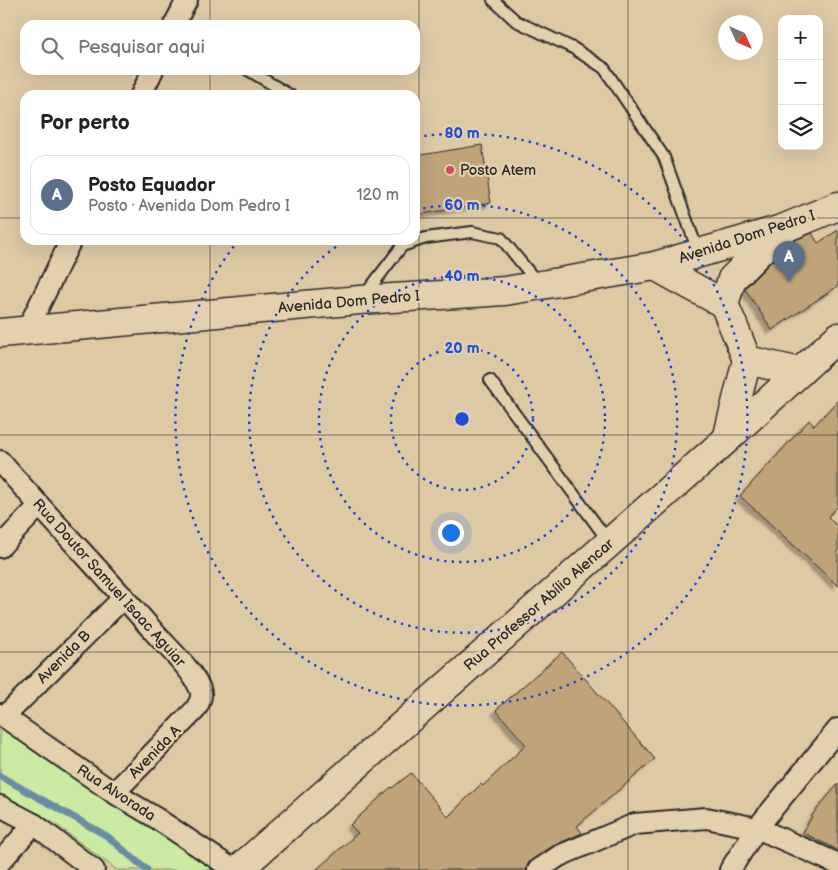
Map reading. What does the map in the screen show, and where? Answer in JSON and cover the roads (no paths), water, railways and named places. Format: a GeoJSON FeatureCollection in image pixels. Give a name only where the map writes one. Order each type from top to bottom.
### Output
{"type":"FeatureCollection","features":[{"type":"Feature","properties":{"kind":"street"},"geometry":{"type":"LineString","coordinates":[[177,20],[187,0]]}},
{"type":"Feature","properties":{"kind":"street"},"geometry":{"type":"LineString","coordinates":[[143,90],[151,75]]}},
{"type":"Feature","properties":{"kind":"street","name":"Avenida Dom Pedro I"},"geometry":{"type":"LineString","coordinates":[[0,333],[360,300],[505,291],[655,266],[782,229],[838,206]]}},
{"type":"Feature","properties":{"kind":"street"},"geometry":{"type":"LineString","coordinates":[[724,304],[732,279],[782,229]]}},
{"type":"Feature","properties":{"kind":"street"},"geometry":{"type":"LineString","coordinates":[[27,330],[69,245]]}},
{"type":"Feature","properties":{"kind":"street"},"geometry":{"type":"LineString","coordinates":[[655,266],[724,304],[747,360],[727,439]]}},
{"type":"Feature","properties":{"kind":"street","name":"Rua Professor Abílio Alencar"},"geometry":{"type":"LineString","coordinates":[[238,870],[727,439],[838,337]]}},
{"type":"Feature","properties":{"kind":"street"},"geometry":{"type":"LineString","coordinates":[[747,360],[800,372]]}},
{"type":"Feature","properties":{"kind":"street","name":"Rua Doutor Samuel Isaac Aguiar"},"geometry":{"type":"LineString","coordinates":[[0,461],[39,506],[124,596],[192,675],[201,690],[200,702],[195,710]]}},
{"type":"Feature","properties":{"kind":"street"},"geometry":{"type":"LineString","coordinates":[[0,547],[39,506]]}},
{"type":"Feature","properties":{"kind":"street","name":"Avenida B"},"geometry":{"type":"LineString","coordinates":[[2,716],[124,596]]}},
{"type":"Feature","properties":{"kind":"street","name":"Avenida A"},"geometry":{"type":"LineString","coordinates":[[114,793],[195,710]]}},
{"type":"Feature","properties":{"kind":"street","name":"Rua Alvorada"},"geometry":{"type":"LineString","coordinates":[[2,716],[114,793],[156,818],[234,870]]}},
{"type":"Feature","properties":{"kind":"street"},"geometry":{"type":"LineString","coordinates":[[730,870],[757,828],[838,728]]}},
{"type":"Feature","properties":{"kind":"street"},"geometry":{"type":"LineString","coordinates":[[0,806],[34,824],[94,870]]}},
{"type":"Feature","properties":{"kind":"street"},"geometry":{"type":"LineString","coordinates":[[538,870],[558,856],[635,824],[706,818],[757,828],[838,864]]}},
{"type":"Feature","properties":{"kind":"street"},"geometry":{"type":"LineString","coordinates":[[0,862],[34,824]]}},
{"type":"Feature","properties":{"kind":"lane"},"geometry":{"type":"LineString","coordinates":[[493,0],[516,21],[573,48],[604,68],[664,157],[698,253]]}},
{"type":"Feature","properties":{"kind":"lane"},"geometry":{"type":"LineString","coordinates":[[256,75],[282,90]]}},
{"type":"Feature","properties":{"kind":"lane"},"geometry":{"type":"LineString","coordinates":[[420,240],[472,232],[501,238],[540,285]]}},
{"type":"Feature","properties":{"kind":"lane"},"geometry":{"type":"LineString","coordinates":[[360,300],[402,246],[405,245]]}},
{"type":"Feature","properties":{"kind":"lane"},"geometry":{"type":"LineString","coordinates":[[490,380],[609,543]]}},
{"type":"Feature","properties":{"kind":"waterway"},"geometry":{"type":"LineString","coordinates":[[0,776],[107,836],[147,870]]}},
{"type":"Feature","properties":{"kind":"place","name":"Posto Atem"},"geometry":{"type":"Point","coordinates":[450,170]}},
{"type":"Feature","properties":{"kind":"place","name":"Posto Equador"},"geometry":{"type":"Point","coordinates":[789,282]}}]}
